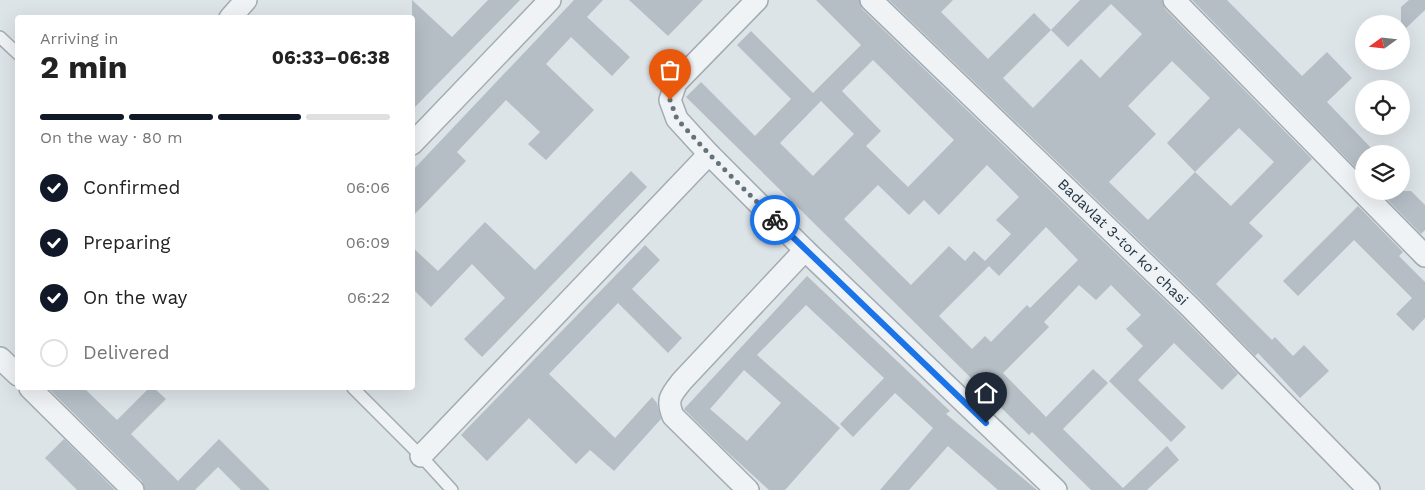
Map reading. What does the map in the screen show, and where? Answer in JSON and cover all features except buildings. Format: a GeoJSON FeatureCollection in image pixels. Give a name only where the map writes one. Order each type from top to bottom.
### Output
{"type":"FeatureCollection","features":[{"type":"Feature","properties":{"kind":"street"},"geometry":{"type":"LineString","coordinates":[[233,15],[246,0]]}},
{"type":"Feature","properties":{"kind":"street"},"geometry":{"type":"LineString","coordinates":[[415,141],[550,0]]}},
{"type":"Feature","properties":{"kind":"street"},"geometry":{"type":"LineString","coordinates":[[757,0],[676,83],[670,100],[677,119],[709,154],[805,250],[1056,490]]}},
{"type":"Feature","properties":{"kind":"street","name":"Badavlat 3-tor koʼchasi"},"geometry":{"type":"LineString","coordinates":[[871,0],[1190,306],[1369,490]]}},
{"type":"Feature","properties":{"kind":"street"},"geometry":{"type":"LineString","coordinates":[[1174,0],[1425,256]]}},
{"type":"Feature","properties":{"kind":"street"},"geometry":{"type":"LineString","coordinates":[[421,456],[709,154]]}},
{"type":"Feature","properties":{"kind":"street"},"geometry":{"type":"LineString","coordinates":[[748,490],[673,416],[668,405],[671,394],[682,381],[805,250]]}},
{"type":"Feature","properties":{"kind":"street"},"geometry":{"type":"LineString","coordinates":[[0,358],[15,372]]}},
{"type":"Feature","properties":{"kind":"street"},"geometry":{"type":"LineString","coordinates":[[32,390],[133,490]]}},
{"type":"Feature","properties":{"kind":"lane"},"geometry":{"type":"LineString","coordinates":[[0,37],[15,51]]}},
{"type":"Feature","properties":{"kind":"lane"},"geometry":{"type":"LineString","coordinates":[[355,390],[452,490]]}},
{"type":"Feature","properties":{"kind":"way so far"},"geometry":{"type":"LineString","coordinates":[[670,100],[677,119],[775,220]]}},
{"type":"Feature","properties":{"kind":"route"},"geometry":{"type":"LineString","coordinates":[[775,220],[986,423]]}}]}
